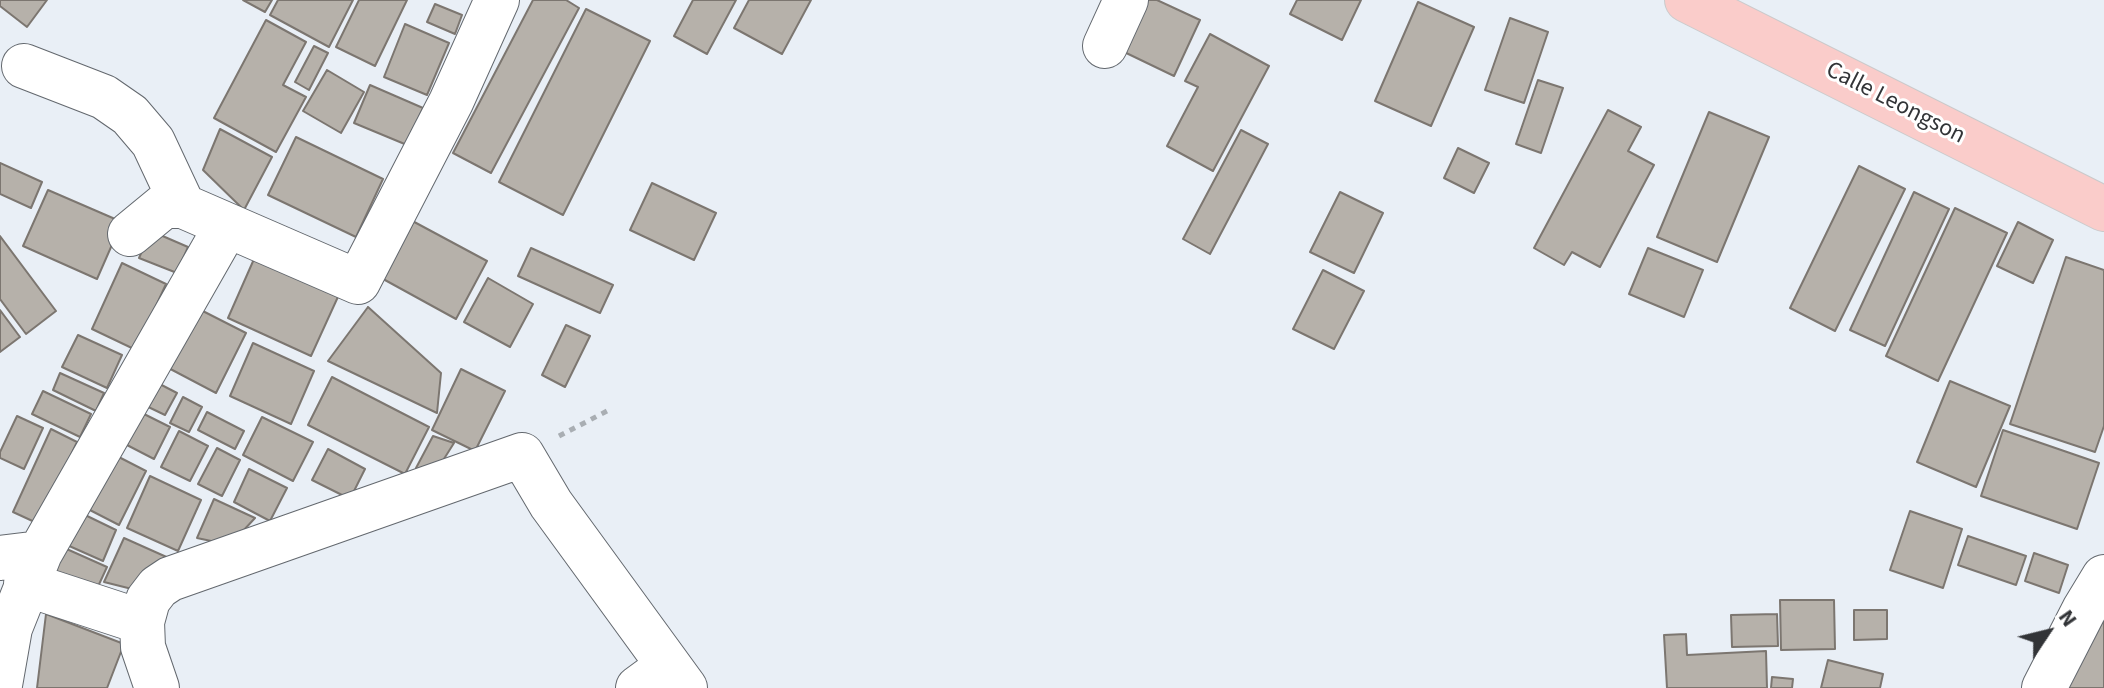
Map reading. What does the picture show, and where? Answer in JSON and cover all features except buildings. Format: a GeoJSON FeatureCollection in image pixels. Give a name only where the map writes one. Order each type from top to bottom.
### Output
{"type":"FeatureCollection","features":[{"type":"Feature","properties":{"kind":"main road","name":"Calle Leongson"},"geometry":{"type":"LineString","coordinates":[[1687,0],[2104,209]]}},
{"type":"Feature","properties":{"kind":"street"},"geometry":{"type":"LineString","coordinates":[[130,234],[164,206],[183,206],[358,282],[451,102],[497,0]]}},
{"type":"Feature","properties":{"kind":"street"},"geometry":{"type":"LineString","coordinates":[[1105,46],[1126,0]]}},
{"type":"Feature","properties":{"kind":"street"},"geometry":{"type":"LineString","coordinates":[[24,66],[104,97],[130,115],[153,142],[183,206]]}},
{"type":"Feature","properties":{"kind":"street"},"geometry":{"type":"LineString","coordinates":[[0,685],[22,565],[226,227]]}},
{"type":"Feature","properties":{"kind":"street"},"geometry":{"type":"LineString","coordinates":[[157,688],[143,647],[142,622],[148,600],[158,587],[170,579],[522,455],[664,681]]}},
{"type":"Feature","properties":{"kind":"street"},"geometry":{"type":"LineString","coordinates":[[22,565],[142,622]]}},
{"type":"Feature","properties":{"kind":"street"},"geometry":{"type":"LineString","coordinates":[[2044,688],[2104,577]]}},
{"type":"Feature","properties":{"kind":"path"},"geometry":{"type":"LineString","coordinates":[[522,455],[609,410]]}}]}
